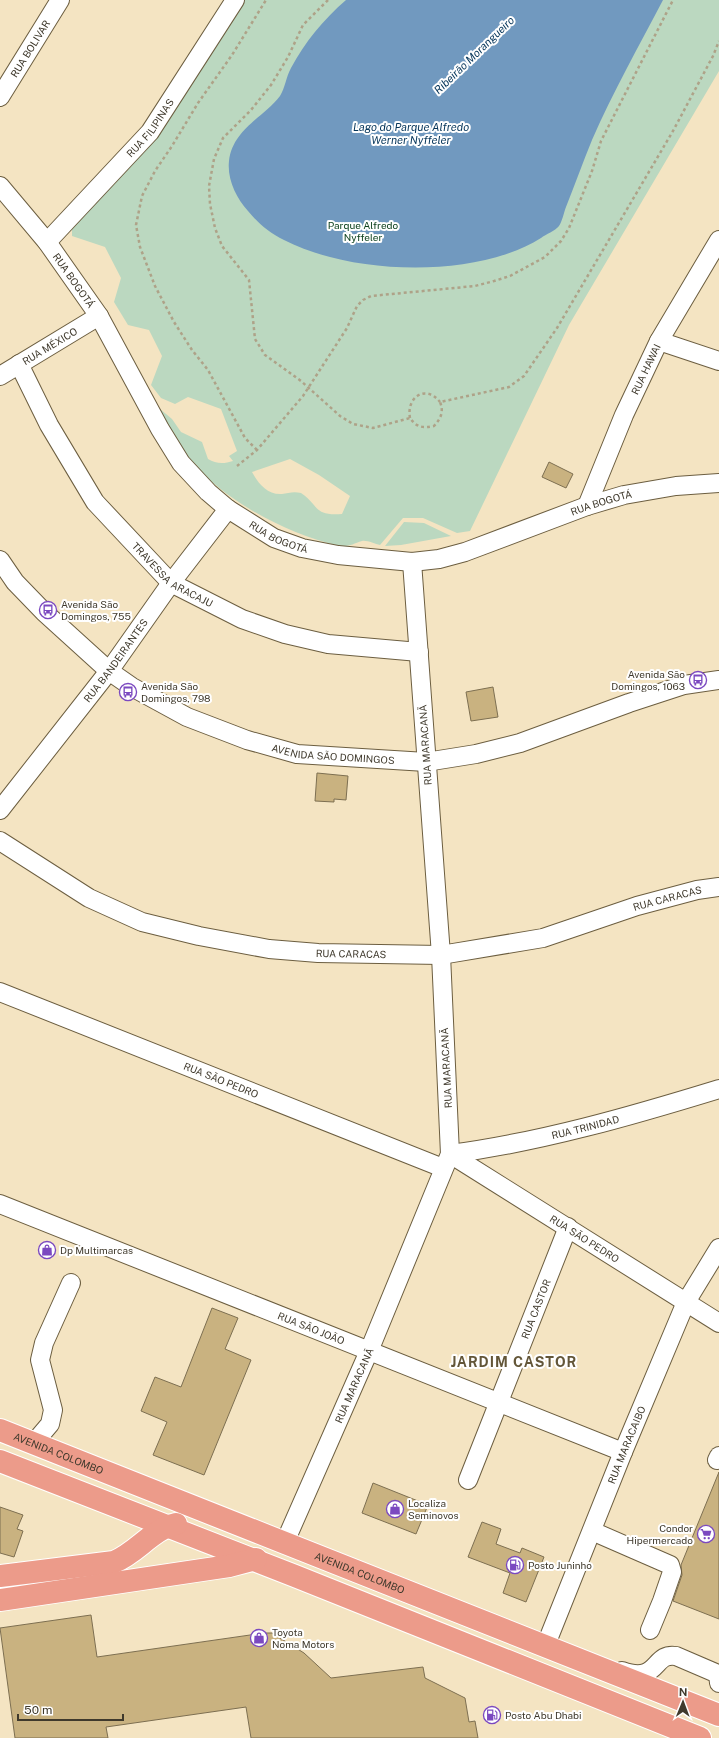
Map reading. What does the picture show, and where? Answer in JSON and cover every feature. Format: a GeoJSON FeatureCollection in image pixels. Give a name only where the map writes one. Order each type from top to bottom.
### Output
{"type":"FeatureCollection","features":[{"type":"Feature","properties":{"kind":"main road","name":"AVENIDA COLOMBO"},"geometry":{"type":"LineString","coordinates":[[0,1430],[719,1715]]}},
{"type":"Feature","properties":{"kind":"main road"},"geometry":{"type":"LineString","coordinates":[[0,1453],[13,1452],[33,1444]]}},
{"type":"Feature","properties":{"kind":"main road"},"geometry":{"type":"LineString","coordinates":[[0,1462],[254,1560],[696,1736]]}},
{"type":"Feature","properties":{"kind":"main road"},"geometry":{"type":"LineString","coordinates":[[0,1576],[114,1562],[125,1558],[166,1527],[180,1524],[204,1523],[224,1526],[285,1542]]}},
{"type":"Feature","properties":{"kind":"main road"},"geometry":{"type":"LineString","coordinates":[[0,1600],[229,1566],[254,1560],[285,1542]]}},
{"type":"Feature","properties":{"kind":"main road"},"geometry":{"type":"LineString","coordinates":[[696,1736],[694,1727],[699,1722],[719,1722]]}},
{"type":"Feature","properties":{"kind":"street","name":"RUA BOLIVAR"},"geometry":{"type":"LineString","coordinates":[[0,97],[60,0]]}},
{"type":"Feature","properties":{"kind":"street","name":"RUA FILIPINAS"},"geometry":{"type":"LineString","coordinates":[[47,242],[150,132],[229,2]]}},
{"type":"Feature","properties":{"kind":"street","name":"RUA BOGOTÁ"},"geometry":{"type":"LineString","coordinates":[[0,186],[47,242],[99,316],[160,429],[181,463],[208,492],[228,509],[274,538],[302,548],[338,555],[412,562],[439,559],[465,552],[587,506],[624,495],[676,486],[719,483]]}},
{"type":"Feature","properties":{"kind":"street","name":"RUA HAWAI"},"geometry":{"type":"LineString","coordinates":[[587,506],[624,415],[658,341],[719,240]]}},
{"type":"Feature","properties":{"kind":"street","name":"RUA MÉXICO"},"geometry":{"type":"LineString","coordinates":[[0,376],[99,316]]}},
{"type":"Feature","properties":{"kind":"street"},"geometry":{"type":"LineString","coordinates":[[658,341],[719,362]]}},
{"type":"Feature","properties":{"kind":"street","name":"TRAVESSA ARACAJU"},"geometry":{"type":"LineString","coordinates":[[19,364],[49,425],[95,502],[171,583],[242,619],[285,634],[328,644],[419,652]]}},
{"type":"Feature","properties":{"kind":"street","name":"RUA BANDEIRANTES"},"geometry":{"type":"LineString","coordinates":[[0,810],[109,671],[171,583],[228,509]]}},
{"type":"Feature","properties":{"kind":"street","name":"AVENIDA SÃO DOMINGOS"},"geometry":{"type":"LineString","coordinates":[[0,560],[15,582],[44,612],[109,671],[132,688],[187,717],[247,740],[297,754],[426,762],[476,754],[520,743],[629,703],[684,686],[719,680]]}},
{"type":"Feature","properties":{"kind":"street","name":"RUA MARACANÃ"},"geometry":{"type":"LineString","coordinates":[[285,1542],[369,1351],[446,1161],[441,955],[412,562]]}},
{"type":"Feature","properties":{"kind":"street","name":"RUA CARACAS"},"geometry":{"type":"LineString","coordinates":[[0,841],[89,898],[142,922],[199,936],[269,949],[318,953],[441,955],[543,938],[637,906],[697,890],[719,887]]}},
{"type":"Feature","properties":{"kind":"street","name":"RUA SÃO PEDRO"},"geometry":{"type":"LineString","coordinates":[[0,992],[486,1176],[719,1323]]}},
{"type":"Feature","properties":{"kind":"street","name":"RUA TRINIDAD"},"geometry":{"type":"LineString","coordinates":[[446,1161],[634,1115],[719,1089]]}},
{"type":"Feature","properties":{"kind":"street"},"geometry":{"type":"LineString","coordinates":[[486,1176],[489,1161],[497,1148]]}},
{"type":"Feature","properties":{"kind":"street","name":"RUA SÃO JOÃO"},"geometry":{"type":"LineString","coordinates":[[0,1204],[623,1452]]}},
{"type":"Feature","properties":{"kind":"street","name":"RUA CASTOR"},"geometry":{"type":"LineString","coordinates":[[468,1480],[568,1227]]}},
{"type":"Feature","properties":{"kind":"street","name":"RUA MARACAIBO"},"geometry":{"type":"LineString","coordinates":[[545,1647],[623,1452],[686,1302],[719,1248]]}},
{"type":"Feature","properties":{"kind":"street"},"geometry":{"type":"LineString","coordinates":[[33,1444],[50,1424],[53,1410],[40,1360],[44,1343],[70,1283]]}},
{"type":"Feature","properties":{"kind":"street"},"geometry":{"type":"LineString","coordinates":[[592,1531],[670,1565],[672,1572],[650,1630]]}},
{"type":"Feature","properties":{"kind":"street"},"geometry":{"type":"LineString","coordinates":[[572,1657],[590,1659],[609,1667],[638,1675],[650,1672],[665,1657],[670,1655],[676,1656],[718,1674],[719,1682]]}},
{"type":"Feature","properties":{"kind":"path"},"geometry":{"type":"LineString","coordinates":[[257,450],[245,438],[208,370],[192,350],[174,322],[153,280],[140,247],[136,224],[142,196],[155,171],[198,103],[232,56],[266,0]]}},
{"type":"Feature","properties":{"kind":"path"},"geometry":{"type":"LineString","coordinates":[[328,0],[303,25],[288,57],[271,84],[250,110],[223,138],[214,159],[209,186],[210,204],[215,228],[222,246],[249,280],[255,339],[265,355],[309,387],[340,416],[353,424],[373,428],[410,418]]}},
{"type":"Feature","properties":{"kind":"path"},"geometry":{"type":"LineString","coordinates":[[237,466],[257,450],[309,387],[363,300],[371,296],[475,286],[494,281],[510,276],[545,257],[561,242],[569,228],[592,171],[601,141],[673,0]]}},
{"type":"Feature","properties":{"kind":"path"},"geometry":{"type":"LineString","coordinates":[[440,402],[509,387],[524,376],[557,328],[670,138],[713,56],[719,41]]}},
{"type":"Feature","properties":{"kind":"path"},"geometry":{"type":"LineString","coordinates":[[430,394],[436,397],[440,402],[442,413],[441,417],[434,426],[420,427],[410,418],[409,406],[413,399],[417,396],[430,394]]}},
{"type":"Feature","properties":{"kind":"green space","name":"Parque Alfredo Nyffeler"},"geometry":{"type":"Polygon","coordinates":[[[243,0],[719,0],[719,71],[569,325],[470,531],[457,533],[423,518],[403,518],[380,545],[362,541],[350,545],[340,546],[317,540],[278,524],[258,514],[222,490],[206,477],[188,457],[160,409],[172,419],[181,432],[202,442],[208,459],[217,463],[223,463],[233,461],[229,456],[237,451],[221,409],[188,397],[175,404],[161,398],[151,385],[162,356],[149,330],[128,325],[114,302],[121,278],[105,247],[72,236],[72,226],[243,0]],[[290,459],[252,472],[260,484],[272,493],[301,493],[321,512],[342,514],[350,496],[319,475],[290,459]]]}},
{"type":"Feature","properties":{"kind":"green space"},"geometry":{"type":"Polygon","coordinates":[[[404,522],[424,523],[451,536],[401,545],[385,546],[404,522]]]}},
{"type":"Feature","properties":{"kind":"water","name":"Lago do Parque Alfredo Werner Nyffeler"},"geometry":{"type":"Polygon","coordinates":[[[346,0],[663,0],[626,69],[600,122],[559,226],[541,238],[514,251],[483,261],[449,266],[413,268],[378,266],[343,260],[312,252],[284,240],[260,224],[244,206],[233,188],[229,175],[229,161],[236,140],[242,132],[280,96],[289,71],[308,40],[322,23],[346,0]]]}},
{"type":"Feature","properties":{"kind":"building"},"geometry":{"type":"Polygon","coordinates":[[[549,462],[573,474],[566,488],[542,477],[549,462]]]}},
{"type":"Feature","properties":{"kind":"building"},"geometry":{"type":"Polygon","coordinates":[[[493,687],[498,717],[471,721],[466,692],[493,687]]]}},
{"type":"Feature","properties":{"kind":"building"},"geometry":{"type":"Polygon","coordinates":[[[317,773],[348,776],[346,800],[334,799],[334,802],[315,801],[317,773]]]}},
{"type":"Feature","properties":{"kind":"building"},"geometry":{"type":"Polygon","coordinates":[[[212,1308],[238,1318],[225,1349],[251,1360],[204,1475],[153,1455],[167,1422],[141,1411],[155,1377],[181,1387],[212,1308]]]}},
{"type":"Feature","properties":{"kind":"building","name":"Condor Hipermercado"},"geometry":{"type":"Polygon","coordinates":[[[719,1472],[719,1619],[673,1601],[682,1575],[681,1565],[719,1472]]]}},
{"type":"Feature","properties":{"kind":"building","name":"Localiza Seminovos"},"geometry":{"type":"Polygon","coordinates":[[[373,1483],[428,1505],[416,1534],[362,1513],[373,1483]]]}},
{"type":"Feature","properties":{"kind":"building"},"geometry":{"type":"Polygon","coordinates":[[[0,1507],[23,1515],[17,1529],[23,1531],[14,1557],[0,1553],[0,1507]]]}},
{"type":"Feature","properties":{"kind":"building","name":"Posto Juninho"},"geometry":{"type":"Polygon","coordinates":[[[482,1522],[501,1529],[496,1544],[520,1553],[522,1548],[544,1557],[526,1602],[503,1593],[510,1573],[468,1557],[482,1522]]]}},
{"type":"Feature","properties":{"kind":"building"},"geometry":{"type":"Polygon","coordinates":[[[91,1615],[97,1657],[272,1633],[304,1653],[331,1678],[423,1667],[425,1678],[465,1698],[469,1722],[475,1721],[478,1738],[251,1738],[246,1707],[106,1727],[108,1738],[15,1738],[0,1628],[91,1615]]]}},
{"type":"Feature","properties":{"kind":"place","name":"Avenida São Domingos, 755"},"geometry":{"type":"Point","coordinates":[48,610]}},
{"type":"Feature","properties":{"kind":"place","name":"Avenida São Domingos, 1063"},"geometry":{"type":"Point","coordinates":[698,680]}},
{"type":"Feature","properties":{"kind":"place","name":"Avenida São Domingos, 798"},"geometry":{"type":"Point","coordinates":[128,692]}},
{"type":"Feature","properties":{"kind":"place","name":"Dp Multimarcas"},"geometry":{"type":"Point","coordinates":[47,1250]}},
{"type":"Feature","properties":{"kind":"place","name":"Localiza Seminovos"},"geometry":{"type":"Point","coordinates":[395,1509]}},
{"type":"Feature","properties":{"kind":"place","name":"Condor Hipermercado"},"geometry":{"type":"Point","coordinates":[706,1534]}},
{"type":"Feature","properties":{"kind":"place","name":"Posto Juninho"},"geometry":{"type":"Point","coordinates":[515,1565]}},
{"type":"Feature","properties":{"kind":"place","name":"Toyota Noma Motors"},"geometry":{"type":"Point","coordinates":[259,1638]}},
{"type":"Feature","properties":{"kind":"place","name":"Posto Abu Dhabi"},"geometry":{"type":"Point","coordinates":[492,1715]}},
{"type":"Feature","properties":{"kind":"district","name":"JARDIM CASTOR"},"geometry":{"type":"Point","coordinates":[514,1362]}},
{"type":"Feature","properties":{"kind":"water label","name":"Ribeirão Morangueiro"},"geometry":{"type":"Point","coordinates":[474,55]}}]}
